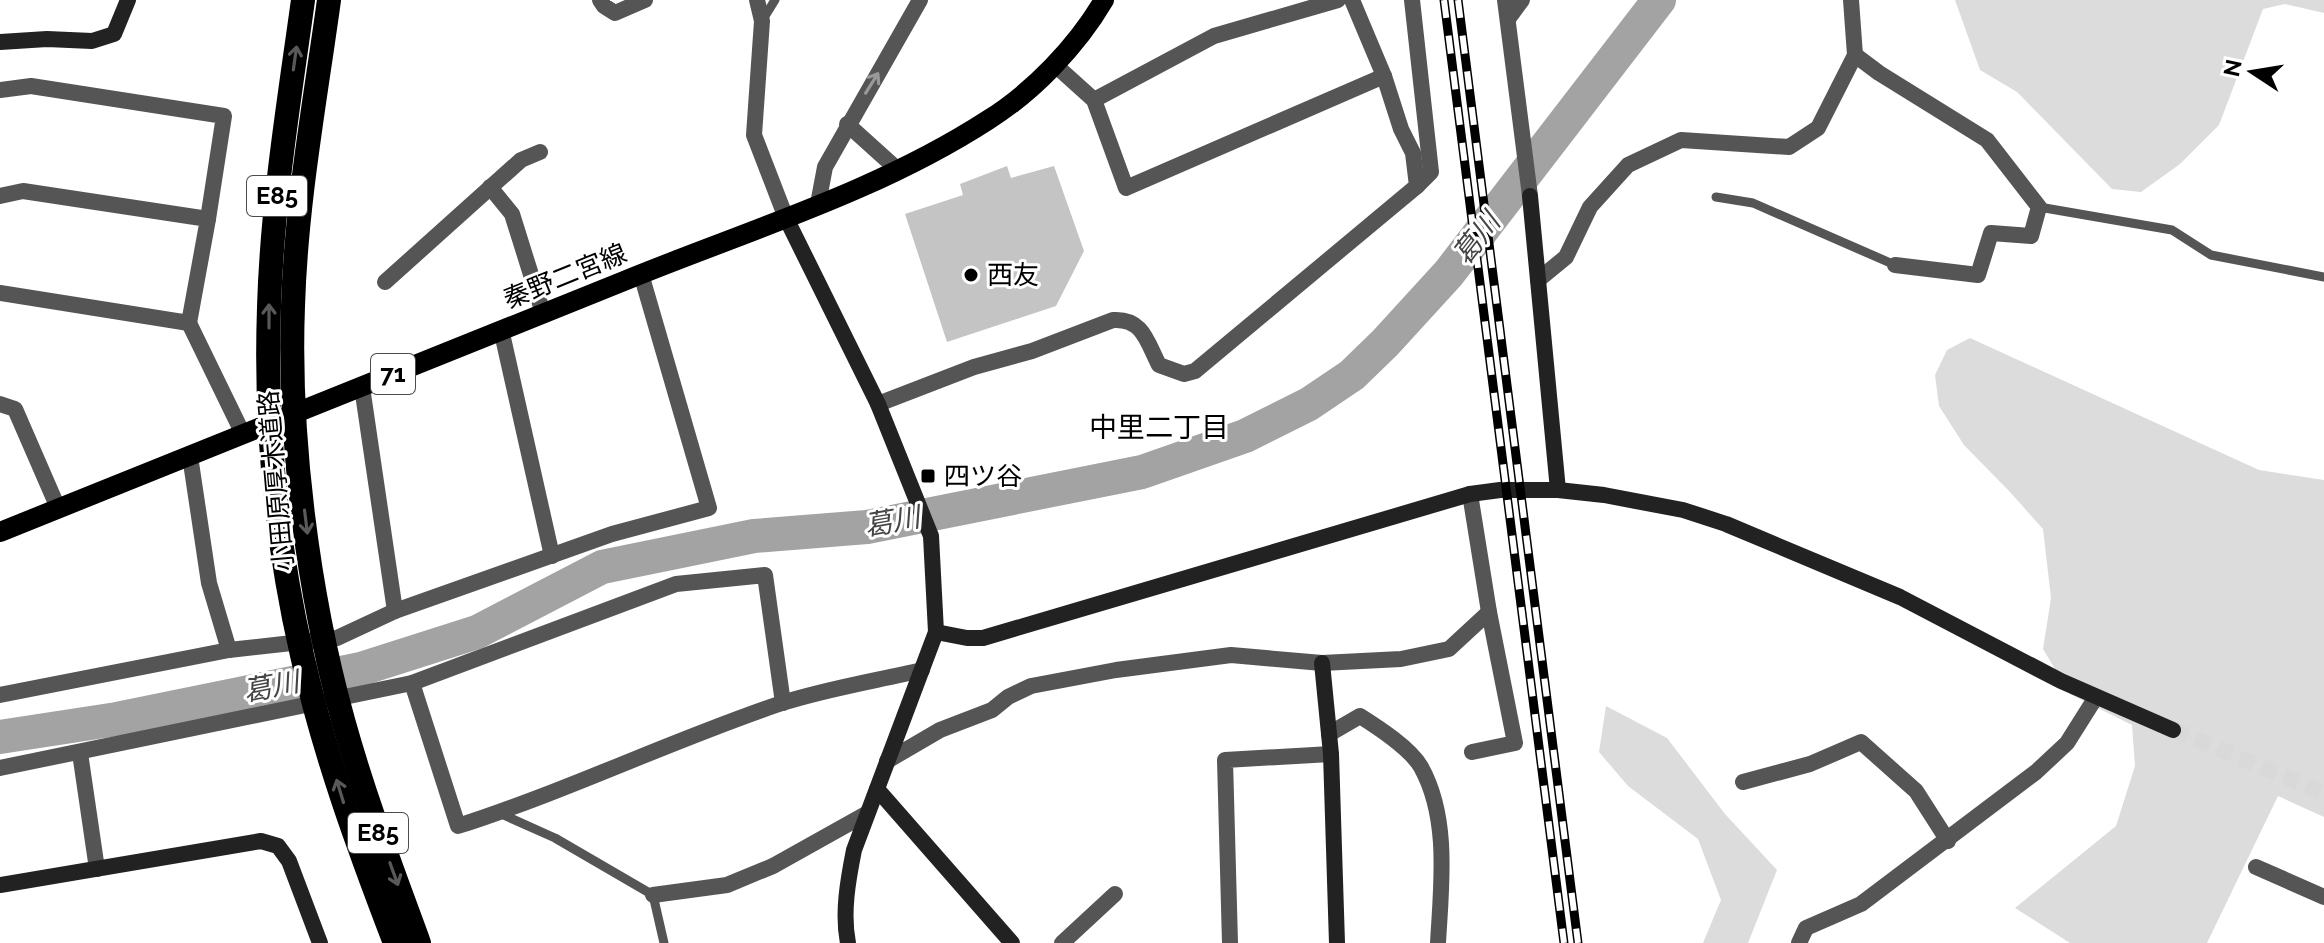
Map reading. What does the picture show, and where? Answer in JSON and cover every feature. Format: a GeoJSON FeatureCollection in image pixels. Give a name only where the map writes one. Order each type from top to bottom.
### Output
{"type":"FeatureCollection","features":[{"type":"Feature","properties":{"kind":"highway","name":"小田原厚木道路"},"geometry":{"type":"LineString","coordinates":[[303,0],[276,205],[269,307],[273,450],[288,583],[308,623],[351,828],[395,943]]}},
{"type":"Feature","properties":{"kind":"highway","name":"小田原厚木道路"},"geometry":{"type":"LineString","coordinates":[[308,623],[311,572],[297,444],[293,307],[299,217],[329,0]]}},
{"type":"Feature","properties":{"kind":"highway","name":"小田原厚木道路"},"geometry":{"type":"LineString","coordinates":[[331,723],[372,814],[419,943]]}},
{"type":"Feature","properties":{"kind":"main road","name":"秦野二宮線"},"geometry":{"type":"LineString","coordinates":[[0,532],[501,329],[786,218],[898,170],[992,118],[1029,88],[1054,64],[1104,0]]}},
{"type":"Feature","properties":{"kind":"street"},"geometry":{"type":"LineString","coordinates":[[0,42],[47,39],[92,41],[114,34],[128,0]]}},
{"type":"Feature","properties":{"kind":"street"},"geometry":{"type":"LineString","coordinates":[[600,0],[615,13],[645,0]]}},
{"type":"Feature","properties":{"kind":"street"},"geometry":{"type":"LineString","coordinates":[[757,0],[762,21],[754,135],[786,218],[878,404],[931,536],[936,632],[866,814],[849,878],[848,943]]}},
{"type":"Feature","properties":{"kind":"street"},"geometry":{"type":"LineString","coordinates":[[818,204],[825,167],[920,0]]}},
{"type":"Feature","properties":{"kind":"street"},"geometry":{"type":"LineString","coordinates":[[1094,100],[1214,36],[1338,0]]}},
{"type":"Feature","properties":{"kind":"street"},"geometry":{"type":"LineString","coordinates":[[1352,0],[1413,153],[1417,186]]}},
{"type":"Feature","properties":{"kind":"street"},"geometry":{"type":"LineString","coordinates":[[878,404],[974,367],[1032,351],[1113,320],[1125,319],[1140,328],[1159,365],[1184,374],[1195,371],[1431,172],[1412,0]]}},
{"type":"Feature","properties":{"kind":"street"},"geometry":{"type":"LineString","coordinates":[[1505,0],[1530,196],[1558,490]]}},
{"type":"Feature","properties":{"kind":"street"},"geometry":{"type":"LineString","coordinates":[[1508,19],[1522,0]]}},
{"type":"Feature","properties":{"kind":"street"},"geometry":{"type":"LineString","coordinates":[[1538,280],[1566,257],[1590,207],[1628,165],[1681,140],[1789,147],[1818,128],[1855,55],[1851,0]]}},
{"type":"Feature","properties":{"kind":"street"},"geometry":{"type":"LineString","coordinates":[[1855,55],[1987,140],[2039,207],[2031,236],[1991,233],[1978,275],[1895,265]]}},
{"type":"Feature","properties":{"kind":"street"},"geometry":{"type":"LineString","coordinates":[[1054,64],[1094,100],[1126,188],[1384,76]]}},
{"type":"Feature","properties":{"kind":"street"},"geometry":{"type":"LineString","coordinates":[[0,90],[31,86],[224,116],[189,323],[243,434]]}},
{"type":"Feature","properties":{"kind":"street"},"geometry":{"type":"LineString","coordinates":[[847,124],[898,170]]}},
{"type":"Feature","properties":{"kind":"street"},"geometry":{"type":"LineString","coordinates":[[385,282],[521,160],[540,152]]}},
{"type":"Feature","properties":{"kind":"street"},"geometry":{"type":"LineString","coordinates":[[490,187],[512,214],[543,313]]}},
{"type":"Feature","properties":{"kind":"street"},"geometry":{"type":"LineString","coordinates":[[0,196],[23,191],[208,219]]}},
{"type":"Feature","properties":{"kind":"street"},"geometry":{"type":"LineString","coordinates":[[0,695],[229,650],[337,638],[395,611],[612,534],[709,508],[641,274]]}},
{"type":"Feature","properties":{"kind":"street"},"geometry":{"type":"LineString","coordinates":[[0,293],[189,323]]}},
{"type":"Feature","properties":{"kind":"street"},"geometry":{"type":"LineString","coordinates":[[501,329],[552,556]]}},
{"type":"Feature","properties":{"kind":"street"},"geometry":{"type":"LineString","coordinates":[[362,387],[395,611]]}},
{"type":"Feature","properties":{"kind":"street"},"geometry":{"type":"LineString","coordinates":[[0,404],[15,409],[58,508]]}},
{"type":"Feature","properties":{"kind":"street"},"geometry":{"type":"LineString","coordinates":[[190,456],[209,583],[229,650]]}},
{"type":"Feature","properties":{"kind":"street"},"geometry":{"type":"LineString","coordinates":[[936,632],[983,638],[1470,494],[1500,490],[1558,490],[1683,510],[1726,524],[1900,597],[2096,697],[2173,730]]}},
{"type":"Feature","properties":{"kind":"street"},"geometry":{"type":"LineString","coordinates":[[1470,494],[1515,743],[1472,752]]}},
{"type":"Feature","properties":{"kind":"street"},"geometry":{"type":"LineString","coordinates":[[0,768],[412,683],[676,584],[765,575],[783,703]]}},
{"type":"Feature","properties":{"kind":"street"},"geometry":{"type":"LineString","coordinates":[[887,761],[940,730],[992,710],[1008,697],[1031,686],[1231,655],[1322,663],[1401,659],[1449,649],[1489,612]]}},
{"type":"Feature","properties":{"kind":"street"},"geometry":{"type":"LineString","coordinates":[[1322,663],[1331,754],[1337,943]]}},
{"type":"Feature","properties":{"kind":"street"},"geometry":{"type":"LineString","coordinates":[[412,683],[458,826],[499,813],[689,736],[783,703],[922,670]]}},
{"type":"Feature","properties":{"kind":"street"},"geometry":{"type":"LineString","coordinates":[[1799,943],[1806,928],[1861,904],[2036,772],[2067,743],[2096,697]]}},
{"type":"Feature","properties":{"kind":"street"},"geometry":{"type":"LineString","coordinates":[[1329,734],[1360,716],[1388,735],[1420,765],[1431,794],[1443,849],[1438,943]]}},
{"type":"Feature","properties":{"kind":"street"},"geometry":{"type":"LineString","coordinates":[[1743,782],[1810,764],[1861,742],[1916,791],[1948,841]]}},
{"type":"Feature","properties":{"kind":"street"},"geometry":{"type":"LineString","coordinates":[[80,753],[97,869]]}},
{"type":"Feature","properties":{"kind":"street"},"geometry":{"type":"LineString","coordinates":[[1230,943],[1225,760],[1331,754]]}},
{"type":"Feature","properties":{"kind":"street"},"geometry":{"type":"LineString","coordinates":[[877,789],[1012,943]]}},
{"type":"Feature","properties":{"kind":"street"},"geometry":{"type":"LineString","coordinates":[[653,895],[727,885],[773,866],[866,814]]}},
{"type":"Feature","properties":{"kind":"street"},"geometry":{"type":"LineString","coordinates":[[0,885],[261,841],[278,846],[289,861],[320,943]]}},
{"type":"Feature","properties":{"kind":"street"},"geometry":{"type":"LineString","coordinates":[[2256,867],[2324,897]]}},
{"type":"Feature","properties":{"kind":"street"},"geometry":{"type":"LineString","coordinates":[[1062,943],[1115,894]]}},
{"type":"Feature","properties":{"kind":"lane"},"geometry":{"type":"LineString","coordinates":[[762,21],[775,0]]}},
{"type":"Feature","properties":{"kind":"lane"},"geometry":{"type":"LineString","coordinates":[[1716,197],[1753,203],[1895,265]]}},
{"type":"Feature","properties":{"kind":"lane"},"geometry":{"type":"LineString","coordinates":[[2039,207],[2172,230],[2211,255],[2324,277]]}},
{"type":"Feature","properties":{"kind":"lane"},"geometry":{"type":"LineString","coordinates":[[499,813],[555,838],[653,895],[664,943]]}},
{"type":"Feature","properties":{"kind":"shaded area"},"geometry":{"type":"Polygon","coordinates":[[[1955,0],[2324,0],[2324,13],[2285,4],[2263,9],[2219,125],[2180,164],[2141,192],[2112,189],[2017,92],[1980,70],[1955,0]]]}},
{"type":"Feature","properties":{"kind":"shaded area"},"geometry":{"type":"Polygon","coordinates":[[[1970,338],[2259,470],[2324,480],[2324,817],[2278,796],[2207,943],[2070,943],[2015,908],[2116,826],[2135,766],[2132,725],[2070,694],[2043,649],[2051,598],[2043,529],[1964,445],[1939,406],[1935,375],[1947,350],[1970,338]]]}},
{"type":"Feature","properties":{"kind":"shaded area"},"geometry":{"type":"Polygon","coordinates":[[[1606,706],[1667,738],[1725,814],[1777,870],[1748,943],[1703,943],[1721,900],[1698,839],[1628,786],[1599,752],[1606,706]]]}},
{"type":"Feature","properties":{"kind":"building"},"geometry":{"type":"Polygon","coordinates":[[[1007,166],[1011,178],[1054,166],[1084,251],[1056,306],[947,342],[905,214],[963,195],[960,184],[1007,166]]]}},
{"type":"Feature","properties":{"kind":"waterway","name":"葛川"},"geometry":{"type":"LineString","coordinates":[[0,737],[117,719],[361,669],[477,632],[602,567],[754,536],[867,527],[1142,472],[1245,436],[1309,404],[1352,375],[1385,343],[1449,273],[1659,0]]}},
{"type":"Feature","properties":{"kind":"tunnel"},"geometry":{"type":"LineString","coordinates":[[2173,730],[2324,793]]}},
{"type":"Feature","properties":{"kind":"railway"},"geometry":{"type":"LineString","coordinates":[[1444,0],[1564,943]]}},
{"type":"Feature","properties":{"kind":"railway"},"geometry":{"type":"LineString","coordinates":[[1458,0],[1578,943]]}},
{"type":"Feature","properties":{"kind":"place","name":"西友"},"geometry":{"type":"Point","coordinates":[971,275]}},
{"type":"Feature","properties":{"kind":"place","name":"四ツ谷"},"geometry":{"type":"Point","coordinates":[928,476]}},
{"type":"Feature","properties":{"kind":"district","name":"中里二丁目"},"geometry":{"type":"Point","coordinates":[1159,427]}}]}
